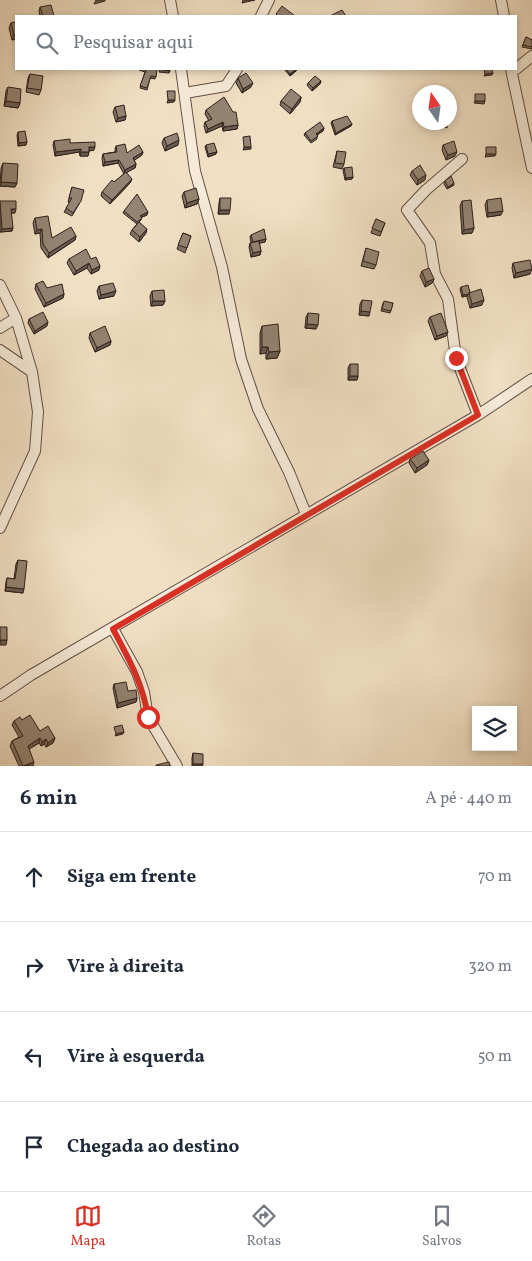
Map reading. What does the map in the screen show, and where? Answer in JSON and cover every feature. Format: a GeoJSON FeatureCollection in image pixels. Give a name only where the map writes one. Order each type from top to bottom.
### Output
{"type":"FeatureCollection","features":[{"type":"Feature","properties":{"kind":"street"},"geometry":{"type":"LineString","coordinates":[[170,0],[173,15]]}},
{"type":"Feature","properties":{"kind":"street"},"geometry":{"type":"LineString","coordinates":[[262,15],[270,0]]}},
{"type":"Feature","properties":{"kind":"street"},"geometry":{"type":"LineString","coordinates":[[501,0],[504,15]]}},
{"type":"Feature","properties":{"kind":"street"},"geometry":{"type":"LineString","coordinates":[[517,67],[532,56]]}},
{"type":"Feature","properties":{"kind":"street"},"geometry":{"type":"LineString","coordinates":[[181,70],[195,171],[222,267],[241,359],[258,409],[289,472],[306,514]]}},
{"type":"Feature","properties":{"kind":"street"},"geometry":{"type":"LineString","coordinates":[[185,93],[226,86],[236,70]]}},
{"type":"Feature","properties":{"kind":"street"},"geometry":{"type":"LineString","coordinates":[[514,70],[532,168]]}},
{"type":"Feature","properties":{"kind":"street"},"geometry":{"type":"LineString","coordinates":[[462,159],[426,190],[407,210],[430,243],[435,274],[448,299],[456,358],[478,415]]}},
{"type":"Feature","properties":{"kind":"street"},"geometry":{"type":"LineString","coordinates":[[0,285],[16,318],[32,372],[38,412],[35,451],[0,528]]}},
{"type":"Feature","properties":{"kind":"street"},"geometry":{"type":"LineString","coordinates":[[0,328],[16,318]]}},
{"type":"Feature","properties":{"kind":"street"},"geometry":{"type":"LineString","coordinates":[[0,350],[32,372]]}},
{"type":"Feature","properties":{"kind":"street"},"geometry":{"type":"LineString","coordinates":[[0,696],[31,675],[478,415],[532,379]]}},
{"type":"Feature","properties":{"kind":"street"},"geometry":{"type":"LineString","coordinates":[[113,629],[137,672],[144,692],[148,717],[177,766]]}},
{"type":"Feature","properties":{"kind":"building"},"geometry":{"type":"Polygon","coordinates":[[[51,5],[54,15],[43,15],[40,7],[51,5]]]}},
{"type":"Feature","properties":{"kind":"building"},"geometry":{"type":"Polygon","coordinates":[[[282,6],[294,15],[277,15],[282,6]]]}},
{"type":"Feature","properties":{"kind":"building"},"geometry":{"type":"Polygon","coordinates":[[[342,10],[345,15],[332,15],[342,10]]]}},
{"type":"Feature","properties":{"kind":"building"},"geometry":{"type":"Polygon","coordinates":[[[15,22],[15,35],[14,35],[11,23],[15,22]]]}},
{"type":"Feature","properties":{"kind":"building"},"geometry":{"type":"Polygon","coordinates":[[[526,37],[532,40],[532,47],[523,45],[526,37]]]}},
{"type":"Feature","properties":{"kind":"building"},"geometry":{"type":"Polygon","coordinates":[[[146,70],[157,70],[156,77],[151,76],[147,88],[140,86],[146,70]]]}},
{"type":"Feature","properties":{"kind":"building"},"geometry":{"type":"Polygon","coordinates":[[[287,70],[296,70],[290,74],[287,70]]]}},
{"type":"Feature","properties":{"kind":"building"},"geometry":{"type":"Polygon","coordinates":[[[484,70],[492,70],[493,73],[485,74],[484,70]]]}},
{"type":"Feature","properties":{"kind":"building"},"geometry":{"type":"Polygon","coordinates":[[[246,73],[253,83],[243,89],[238,78],[246,73]]]}},
{"type":"Feature","properties":{"kind":"building"},"geometry":{"type":"Polygon","coordinates":[[[30,74],[43,76],[41,90],[27,88],[30,74]]]}},
{"type":"Feature","properties":{"kind":"building"},"geometry":{"type":"Polygon","coordinates":[[[315,76],[321,81],[313,88],[308,83],[315,76]]]}},
{"type":"Feature","properties":{"kind":"building"},"geometry":{"type":"Polygon","coordinates":[[[8,87],[21,89],[20,103],[6,101],[8,87]]]}},
{"type":"Feature","properties":{"kind":"building"},"geometry":{"type":"Polygon","coordinates":[[[291,89],[301,97],[292,109],[281,101],[291,89]]]}},
{"type":"Feature","properties":{"kind":"building"},"geometry":{"type":"Polygon","coordinates":[[[167,91],[175,91],[175,100],[168,100],[167,91]]]}},
{"type":"Feature","properties":{"kind":"building"},"geometry":{"type":"Polygon","coordinates":[[[475,94],[485,94],[485,101],[475,101],[475,94]]]}},
{"type":"Feature","properties":{"kind":"building"},"geometry":{"type":"Polygon","coordinates":[[[224,97],[233,112],[236,112],[238,125],[224,127],[223,122],[208,129],[205,122],[212,119],[206,110],[224,97]]]}},
{"type":"Feature","properties":{"kind":"building"},"geometry":{"type":"Polygon","coordinates":[[[124,105],[126,116],[118,118],[115,107],[124,105]]]}},
{"type":"Feature","properties":{"kind":"building"},"geometry":{"type":"Polygon","coordinates":[[[347,116],[352,124],[336,133],[332,121],[347,116]]]}},
{"type":"Feature","properties":{"kind":"building"},"geometry":{"type":"Polygon","coordinates":[[[320,122],[324,128],[311,141],[305,133],[320,122]]]}},
{"type":"Feature","properties":{"kind":"building"},"geometry":{"type":"Polygon","coordinates":[[[25,131],[27,142],[19,143],[18,132],[25,131]]]}},
{"type":"Feature","properties":{"kind":"building"},"geometry":{"type":"Polygon","coordinates":[[[177,133],[179,140],[167,146],[164,138],[177,133]]]}},
{"type":"Feature","properties":{"kind":"building"},"geometry":{"type":"Polygon","coordinates":[[[250,136],[251,147],[244,147],[243,137],[250,136]]]}},
{"type":"Feature","properties":{"kind":"building"},"geometry":{"type":"Polygon","coordinates":[[[70,139],[70,143],[95,142],[95,147],[89,147],[89,152],[81,152],[81,149],[56,152],[54,141],[70,139]]]}},
{"type":"Feature","properties":{"kind":"building"},"geometry":{"type":"Polygon","coordinates":[[[454,141],[457,152],[448,155],[443,145],[454,141]]]}},
{"type":"Feature","properties":{"kind":"building"},"geometry":{"type":"Polygon","coordinates":[[[214,143],[217,152],[208,154],[206,145],[214,143]]]}},
{"type":"Feature","properties":{"kind":"building"},"geometry":{"type":"Polygon","coordinates":[[[125,144],[127,153],[139,145],[143,152],[133,158],[136,164],[125,170],[119,160],[105,162],[103,154],[117,152],[116,146],[125,144]]]}},
{"type":"Feature","properties":{"kind":"building"},"geometry":{"type":"Polygon","coordinates":[[[486,147],[496,147],[496,154],[486,154],[486,147]]]}},
{"type":"Feature","properties":{"kind":"building"},"geometry":{"type":"Polygon","coordinates":[[[337,151],[346,152],[344,164],[335,163],[337,151]]]}},
{"type":"Feature","properties":{"kind":"building"},"geometry":{"type":"Polygon","coordinates":[[[3,163],[18,164],[17,183],[1,182],[3,163]]]}},
{"type":"Feature","properties":{"kind":"building"},"geometry":{"type":"Polygon","coordinates":[[[420,165],[426,175],[418,180],[412,171],[420,165]]]}},
{"type":"Feature","properties":{"kind":"building"},"geometry":{"type":"Polygon","coordinates":[[[352,167],[353,177],[346,178],[344,168],[352,167]]]}},
{"type":"Feature","properties":{"kind":"building"},"geometry":{"type":"Polygon","coordinates":[[[126,172],[132,179],[112,200],[102,192],[112,180],[114,182],[126,172]]]}},
{"type":"Feature","properties":{"kind":"building"},"geometry":{"type":"Polygon","coordinates":[[[451,176],[454,183],[448,187],[445,181],[451,176]]]}},
{"type":"Feature","properties":{"kind":"building"},"geometry":{"type":"Polygon","coordinates":[[[72,187],[84,190],[81,201],[73,213],[66,208],[72,198],[69,198],[72,187]]]}},
{"type":"Feature","properties":{"kind":"building"},"geometry":{"type":"Polygon","coordinates":[[[196,188],[199,199],[187,203],[184,192],[196,188]]]}},
{"type":"Feature","properties":{"kind":"building"},"geometry":{"type":"Polygon","coordinates":[[[137,194],[148,212],[140,216],[142,218],[137,222],[124,211],[137,194]]]}},
{"type":"Feature","properties":{"kind":"building"},"geometry":{"type":"Polygon","coordinates":[[[220,198],[231,198],[230,210],[220,210],[220,198]]]}},
{"type":"Feature","properties":{"kind":"building"},"geometry":{"type":"Polygon","coordinates":[[[501,198],[503,211],[488,213],[487,200],[501,198]]]}},
{"type":"Feature","properties":{"kind":"building"},"geometry":{"type":"Polygon","coordinates":[[[471,200],[474,228],[464,230],[462,201],[471,200]]]}},
{"type":"Feature","properties":{"kind":"building"},"geometry":{"type":"Polygon","coordinates":[[[0,201],[16,201],[16,209],[11,209],[13,228],[2,229],[0,201]]]}},
{"type":"Feature","properties":{"kind":"building"},"geometry":{"type":"Polygon","coordinates":[[[48,216],[52,238],[71,227],[76,236],[49,253],[43,244],[42,229],[37,230],[35,218],[48,216]]]}},
{"type":"Feature","properties":{"kind":"building"},"geometry":{"type":"Polygon","coordinates":[[[376,219],[385,223],[381,232],[372,228],[376,219]]]}},
{"type":"Feature","properties":{"kind":"building"},"geometry":{"type":"Polygon","coordinates":[[[139,222],[147,229],[140,237],[132,230],[139,222]]]}},
{"type":"Feature","properties":{"kind":"building"},"geometry":{"type":"Polygon","coordinates":[[[264,229],[266,239],[253,242],[251,235],[264,229]]]}},
{"type":"Feature","properties":{"kind":"building"},"geometry":{"type":"Polygon","coordinates":[[[183,233],[191,236],[187,248],[178,245],[183,233]]]}},
{"type":"Feature","properties":{"kind":"building"},"geometry":{"type":"Polygon","coordinates":[[[259,241],[261,251],[253,253],[250,243],[259,241]]]}},
{"type":"Feature","properties":{"kind":"building"},"geometry":{"type":"Polygon","coordinates":[[[366,248],[379,252],[376,265],[363,261],[366,248]]]}},
{"type":"Feature","properties":{"kind":"building"},"geometry":{"type":"Polygon","coordinates":[[[86,249],[91,259],[96,257],[100,266],[92,270],[89,263],[76,271],[69,259],[86,249]]]}},
{"type":"Feature","properties":{"kind":"building"},"geometry":{"type":"Polygon","coordinates":[[[530,260],[532,269],[516,273],[513,263],[530,260]]]}},
{"type":"Feature","properties":{"kind":"building"},"geometry":{"type":"Polygon","coordinates":[[[429,268],[434,279],[426,282],[422,271],[429,268]]]}},
{"type":"Feature","properties":{"kind":"building"},"geometry":{"type":"Polygon","coordinates":[[[43,281],[47,288],[62,284],[64,294],[46,303],[36,284],[43,281]]]}},
{"type":"Feature","properties":{"kind":"building"},"geometry":{"type":"Polygon","coordinates":[[[113,283],[116,291],[101,295],[99,286],[113,283]]]}},
{"type":"Feature","properties":{"kind":"building"},"geometry":{"type":"Polygon","coordinates":[[[468,285],[469,294],[463,295],[461,287],[468,285]]]}},
{"type":"Feature","properties":{"kind":"building"},"geometry":{"type":"Polygon","coordinates":[[[481,289],[484,300],[472,304],[469,293],[481,289]]]}},
{"type":"Feature","properties":{"kind":"building"},"geometry":{"type":"Polygon","coordinates":[[[164,290],[165,301],[153,301],[152,291],[164,290]]]}},
{"type":"Feature","properties":{"kind":"building"},"geometry":{"type":"Polygon","coordinates":[[[362,300],[372,301],[370,312],[361,311],[362,300]]]}},
{"type":"Feature","properties":{"kind":"building"},"geometry":{"type":"Polygon","coordinates":[[[384,301],[393,303],[391,311],[382,309],[384,301]]]}},
{"type":"Feature","properties":{"kind":"building"},"geometry":{"type":"Polygon","coordinates":[[[43,312],[48,322],[35,331],[29,319],[43,312]]]}},
{"type":"Feature","properties":{"kind":"building"},"geometry":{"type":"Polygon","coordinates":[[[308,313],[319,314],[318,325],[307,324],[308,313]]]}},
{"type":"Feature","properties":{"kind":"building"},"geometry":{"type":"Polygon","coordinates":[[[441,313],[448,332],[437,336],[430,317],[441,313]]]}},
{"type":"Feature","properties":{"kind":"building"},"geometry":{"type":"Polygon","coordinates":[[[278,324],[280,351],[269,352],[268,347],[262,347],[262,326],[278,324]]]}},
{"type":"Feature","properties":{"kind":"building"},"geometry":{"type":"Polygon","coordinates":[[[105,326],[111,341],[97,348],[90,333],[105,326]]]}},
{"type":"Feature","properties":{"kind":"building"},"geometry":{"type":"Polygon","coordinates":[[[350,364],[358,364],[358,376],[350,376],[350,364]]]}},
{"type":"Feature","properties":{"kind":"building"},"geometry":{"type":"Polygon","coordinates":[[[423,451],[429,460],[417,468],[410,459],[423,451]]]}},
{"type":"Feature","properties":{"kind":"building"},"geometry":{"type":"Polygon","coordinates":[[[18,560],[27,561],[24,589],[6,587],[7,578],[15,579],[18,560]]]}},
{"type":"Feature","properties":{"kind":"building"},"geometry":{"type":"Polygon","coordinates":[[[0,627],[7,627],[7,640],[0,640],[0,627]]]}},
{"type":"Feature","properties":{"kind":"building"},"geometry":{"type":"Polygon","coordinates":[[[126,682],[128,691],[136,690],[137,698],[118,703],[114,684],[126,682]]]}},
{"type":"Feature","properties":{"kind":"building"},"geometry":{"type":"Polygon","coordinates":[[[30,715],[40,731],[48,726],[55,738],[48,743],[46,739],[42,742],[40,738],[28,746],[34,762],[23,766],[12,741],[23,736],[14,721],[20,717],[22,720],[30,715]]]}},
{"type":"Feature","properties":{"kind":"building"},"geometry":{"type":"Polygon","coordinates":[[[122,725],[124,732],[116,734],[114,727],[122,725]]]}},
{"type":"Feature","properties":{"kind":"building"},"geometry":{"type":"Polygon","coordinates":[[[193,753],[203,754],[203,764],[193,764],[193,753]]]}},
{"type":"Feature","properties":{"kind":"building"},"geometry":{"type":"Polygon","coordinates":[[[169,762],[170,766],[156,766],[156,765],[169,762]]]}},
{"type":"Feature","properties":{"kind":"route"},"geometry":{"type":"LineString","coordinates":[[148,717],[144,692],[137,672],[113,629],[306,514],[478,415],[456,358]]}}]}
